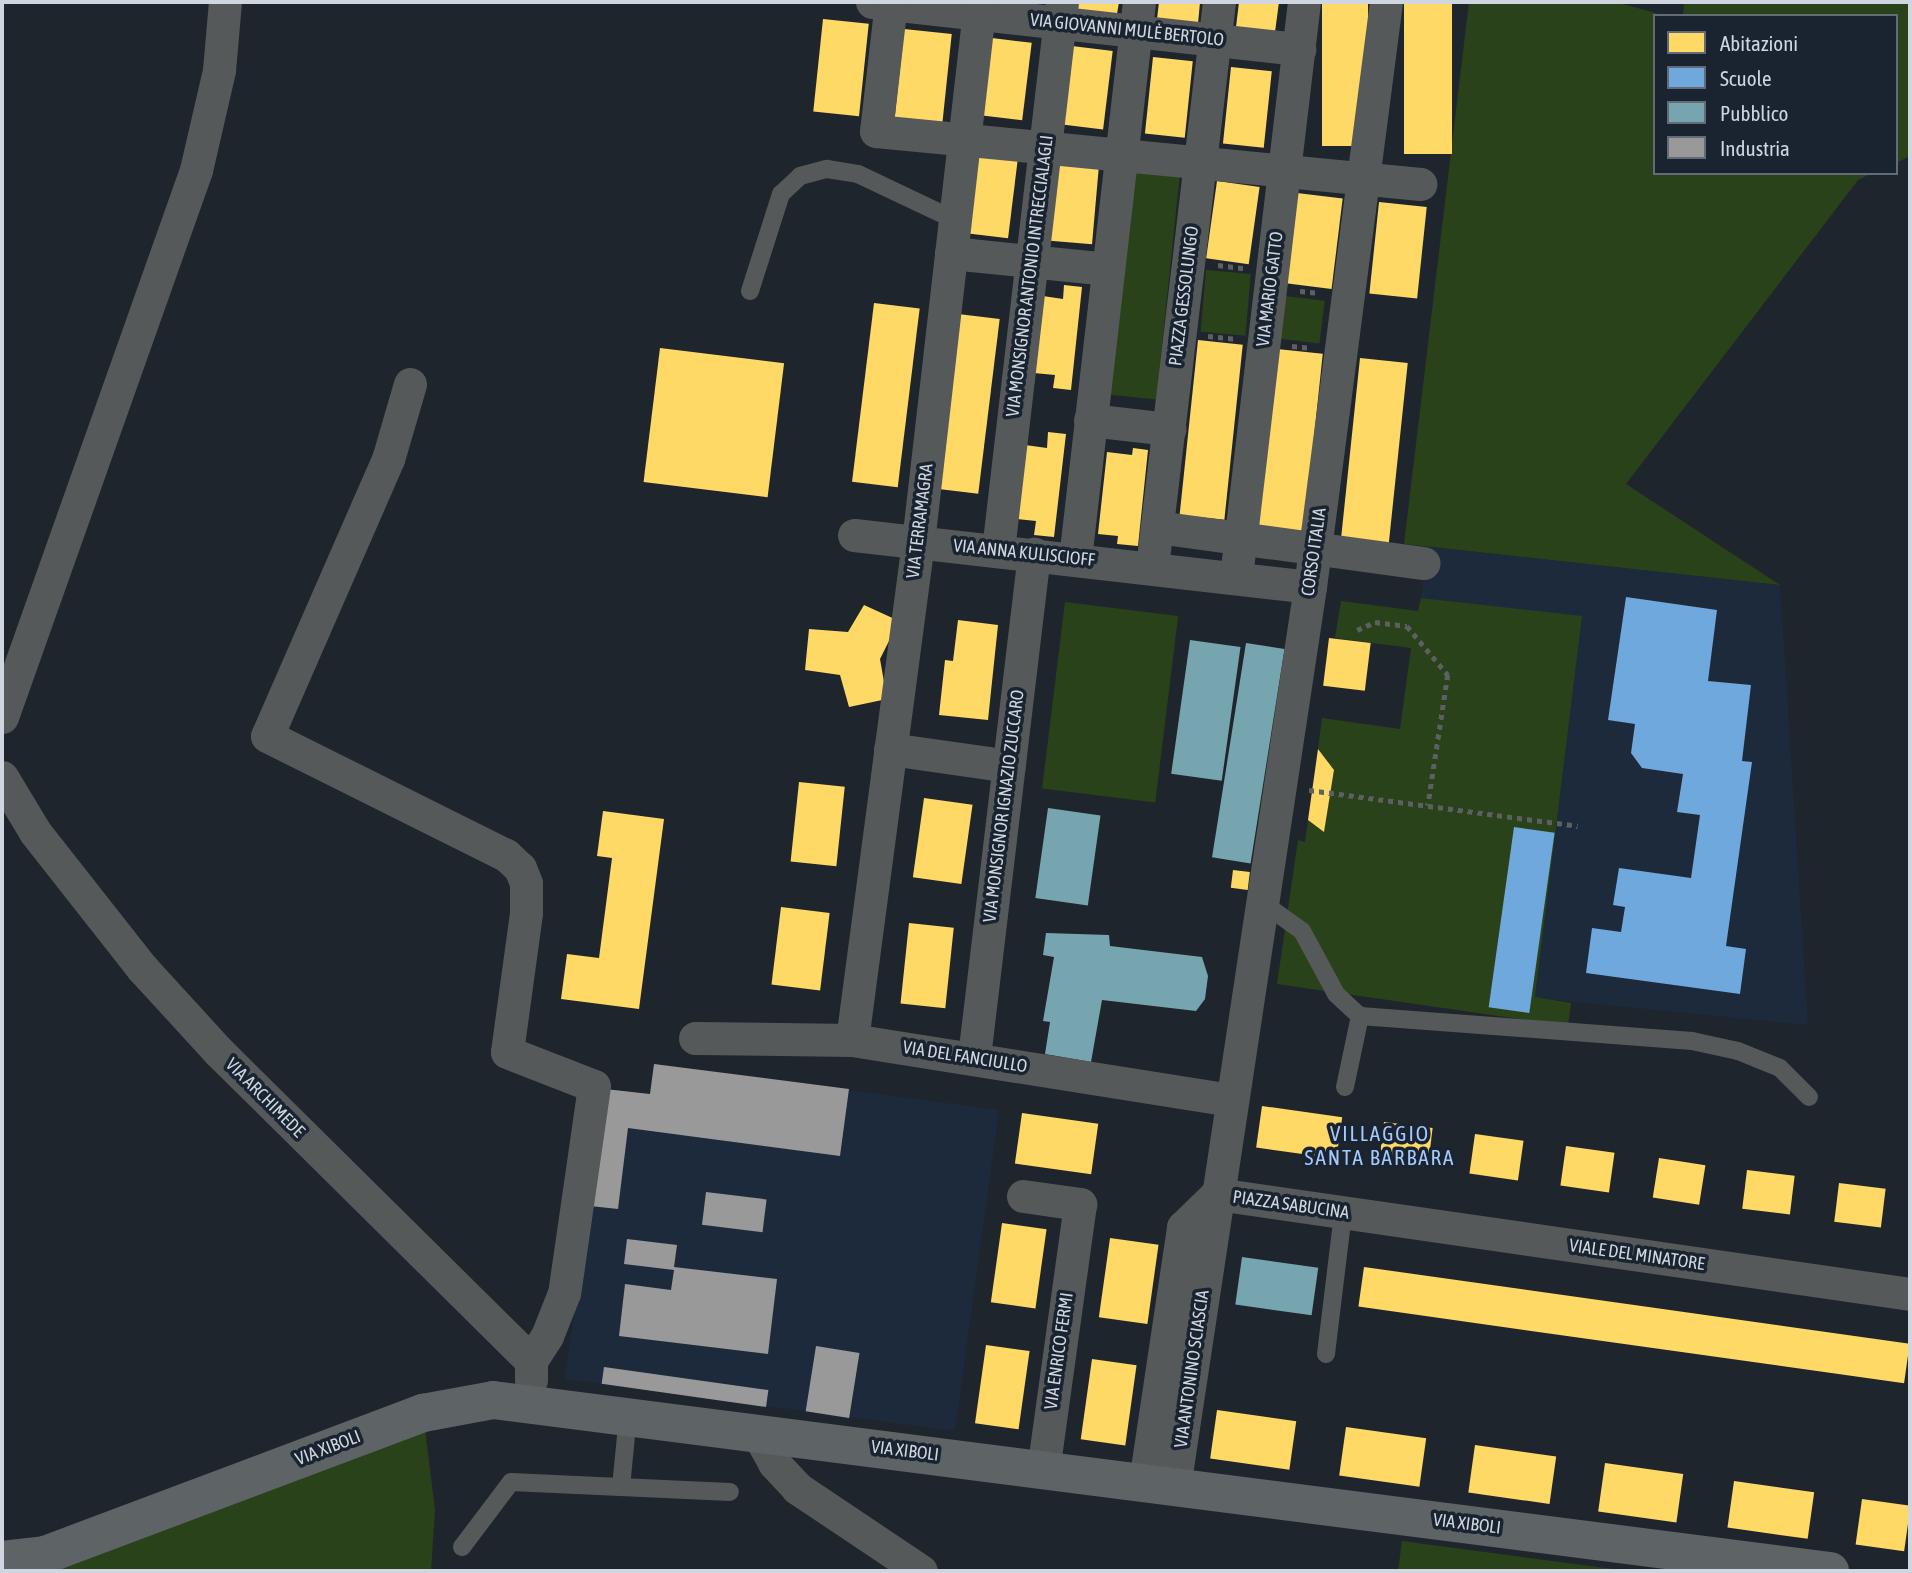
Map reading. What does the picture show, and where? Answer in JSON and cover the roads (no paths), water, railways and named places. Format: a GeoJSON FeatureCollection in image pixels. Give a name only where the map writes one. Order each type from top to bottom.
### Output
{"type":"FeatureCollection","features":[{"type":"Feature","properties":{"kind":"main road","name":"VIA XIBOLI"},"geometry":{"type":"LineString","coordinates":[[2,1560],[45,1555],[423,1413],[468,1403],[531,1402],[1830,1571]]}},
{"type":"Feature","properties":{"kind":"street"},"geometry":{"type":"LineString","coordinates":[[2,717],[196,170],[219,71],[225,2]]}},
{"type":"Feature","properties":{"kind":"street"},"geometry":{"type":"LineString","coordinates":[[884,2],[876,131],[1420,184]]}},
{"type":"Feature","properties":{"kind":"street","name":"VIA GIOVANNI MULÈ BERTOLO"},"geometry":{"type":"LineString","coordinates":[[884,2],[1137,16],[1215,40],[1298,49]]}},
{"type":"Feature","properties":{"kind":"street","name":"PIAZZA GESSOLUNGO"},"geometry":{"type":"LineString","coordinates":[[1153,567],[1219,2]]}},
{"type":"Feature","properties":{"kind":"street","name":"VIA MARIO GATTO"},"geometry":{"type":"LineString","coordinates":[[1236,577],[1304,2]]}},
{"type":"Feature","properties":{"kind":"street","name":"CORSO ITALIA"},"geometry":{"type":"LineString","coordinates":[[1217,1195],[1310,587],[1386,2]]}},
{"type":"Feature","properties":{"kind":"street","name":"VIA TERRAMAGRA"},"geometry":{"type":"LineString","coordinates":[[852,1040],[918,542],[979,8]]}},
{"type":"Feature","properties":{"kind":"street","name":"VIA MONSIGNOR ANTONIO INTRECCIALAGLI"},"geometry":{"type":"LineString","coordinates":[[998,550],[1060,12]]}},
{"type":"Feature","properties":{"kind":"street"},"geometry":{"type":"LineString","coordinates":[[1075,559],[1137,16]]}},
{"type":"Feature","properties":{"kind":"street"},"geometry":{"type":"LineString","coordinates":[[951,253],[1108,269]]}},
{"type":"Feature","properties":{"kind":"street"},"geometry":{"type":"LineString","coordinates":[[410,384],[388,459],[267,737],[506,855],[520,868],[526,883],[526,913],[507,1052],[594,1086],[564,1293],[547,1336],[531,1361],[531,1402]]}},
{"type":"Feature","properties":{"kind":"street"},"geometry":{"type":"LineString","coordinates":[[1090,420],[1169,429]]}},
{"type":"Feature","properties":{"kind":"street"},"geometry":{"type":"LineString","coordinates":[[1157,527],[1424,563]]}},
{"type":"Feature","properties":{"kind":"street","name":"VIA ANNA KULISCIOFF"},"geometry":{"type":"LineString","coordinates":[[854,535],[1310,587]]}},
{"type":"Feature","properties":{"kind":"street","name":"VIA MONSIGNOR IGNAZIO ZUCCARO"},"geometry":{"type":"LineString","coordinates":[[974,1057],[1034,554]]}},
{"type":"Feature","properties":{"kind":"street"},"geometry":{"type":"LineString","coordinates":[[890,749],[1009,766]]}},
{"type":"Feature","properties":{"kind":"street","name":"VIA ARCHIMEDE"},"geometry":{"type":"LineString","coordinates":[[2,777],[35,832],[150,977],[219,1052],[531,1361]]}},
{"type":"Feature","properties":{"kind":"street","name":"VIA DEL FANCIULLO"},"geometry":{"type":"LineString","coordinates":[[695,1038],[852,1040],[974,1057],[1232,1100]]}},
{"type":"Feature","properties":{"kind":"street","name":"PIAZZA SABUCINA"},"geometry":{"type":"LineString","coordinates":[[1217,1195],[1354,1214]]}},
{"type":"Feature","properties":{"kind":"street","name":"VIA ANTONINO SCIASCIA"},"geometry":{"type":"LineString","coordinates":[[1159,1485],[1195,1250],[1217,1195]]}},
{"type":"Feature","properties":{"kind":"street","name":"VIA ENRICO FERMI"},"geometry":{"type":"LineString","coordinates":[[1023,1196],[1080,1204],[1043,1469]]}},
{"type":"Feature","properties":{"kind":"street","name":"VIALE DEL MINATORE"},"geometry":{"type":"LineString","coordinates":[[1354,1214],[1910,1294]]}},
{"type":"Feature","properties":{"kind":"street"},"geometry":{"type":"LineString","coordinates":[[757,1432],[774,1463],[797,1488],[921,1571]]}},
{"type":"Feature","properties":{"kind":"lane"},"geometry":{"type":"LineString","coordinates":[[750,291],[781,194],[800,176],[827,169],[858,174],[955,220]]}},
{"type":"Feature","properties":{"kind":"lane"},"geometry":{"type":"LineString","coordinates":[[1263,904],[1302,931],[1336,994],[1360,1016],[1692,1041],[1738,1051],[1780,1068],[1809,1097]]}},
{"type":"Feature","properties":{"kind":"lane"},"geometry":{"type":"LineString","coordinates":[[1345,1087],[1360,1016]]}},
{"type":"Feature","properties":{"kind":"lane"},"geometry":{"type":"LineString","coordinates":[[1326,1354],[1354,1214]]}},
{"type":"Feature","properties":{"kind":"lane"},"geometry":{"type":"LineString","coordinates":[[621,1487],[628,1415]]}},
{"type":"Feature","properties":{"kind":"lane"},"geometry":{"type":"LineString","coordinates":[[462,1547],[511,1482],[730,1492]]}},
{"type":"Feature","properties":{"kind":"district","name":"VILLAGGIO SANTA BARBARA"},"geometry":{"type":"Point","coordinates":[1380,1145]}}]}
